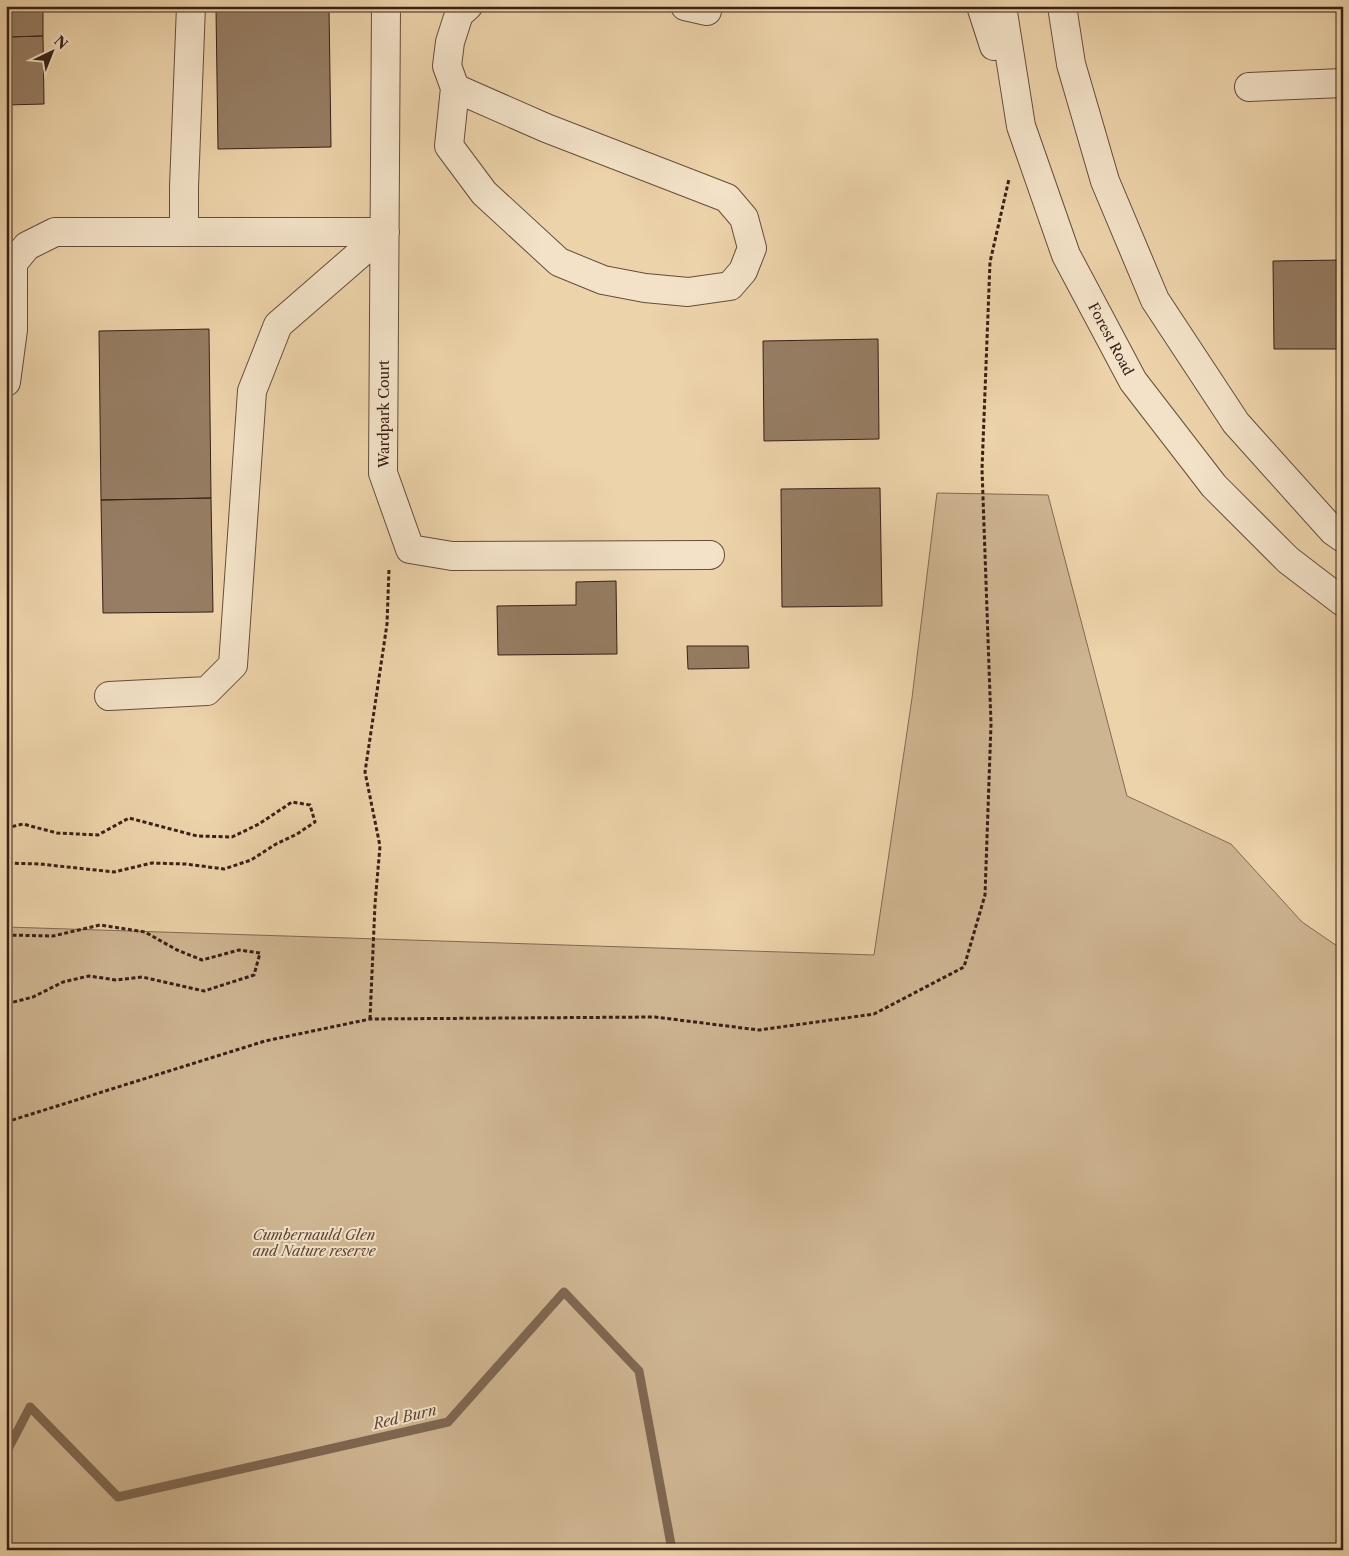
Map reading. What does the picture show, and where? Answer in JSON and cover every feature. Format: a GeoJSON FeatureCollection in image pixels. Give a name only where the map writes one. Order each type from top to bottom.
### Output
{"type":"FeatureCollection","features":[{"type":"Feature","properties":{"kind":"street"},"geometry":{"type":"LineString","coordinates":[[184,231],[191,6]]}},
{"type":"Feature","properties":{"kind":"street","name":"Wardpark Court"},"geometry":{"type":"LineString","coordinates":[[386,6],[383,473],[410,549],[452,556],[710,555]]}},
{"type":"Feature","properties":{"kind":"street"},"geometry":{"type":"LineString","coordinates":[[455,88],[546,128],[727,198],[744,218],[752,248],[743,271],[730,286],[688,292],[645,288],[603,280],[559,262],[484,193],[449,146],[455,88],[447,66],[450,42],[458,14],[468,6]]}},
{"type":"Feature","properties":{"kind":"street"},"geometry":{"type":"LineString","coordinates":[[981,6],[1022,126]]}},
{"type":"Feature","properties":{"kind":"street","name":"Forest Road"},"geometry":{"type":"LineString","coordinates":[[1002,6],[1022,126],[1066,255],[1134,381],[1214,486],[1288,560],[1343,602]]}},
{"type":"Feature","properties":{"kind":"street"},"geometry":{"type":"LineString","coordinates":[[1062,6],[1071,64],[1105,181],[1156,300],[1236,423],[1334,531],[1343,538]]}},
{"type":"Feature","properties":{"kind":"street"},"geometry":{"type":"LineString","coordinates":[[1075,6],[1080,95]]}},
{"type":"Feature","properties":{"kind":"street"},"geometry":{"type":"LineString","coordinates":[[1249,86],[1343,83]]}},
{"type":"Feature","properties":{"kind":"street"},"geometry":{"type":"LineString","coordinates":[[6,382],[13,263],[27,246],[55,232],[385,232]]}},
{"type":"Feature","properties":{"kind":"street"},"geometry":{"type":"LineString","coordinates":[[109,696],[207,691],[233,665],[252,391],[278,325],[385,232]]}},
{"type":"Feature","properties":{"kind":"path"},"geometry":{"type":"LineString","coordinates":[[6,1122],[266,1041],[370,1020],[656,1018],[759,1030],[874,1014],[964,967],[985,895],[991,724],[982,469],[990,262],[1010,174]]}},
{"type":"Feature","properties":{"kind":"path"},"geometry":{"type":"LineString","coordinates":[[370,1020],[375,904],[380,846],[365,772],[387,624],[389,566]]}},
{"type":"Feature","properties":{"kind":"path"},"geometry":{"type":"LineString","coordinates":[[6,828],[24,824],[57,832],[98,835],[129,818],[197,836],[232,838],[259,824],[292,802],[310,805],[315,822],[251,860],[224,869],[186,864],[152,863],[114,872],[40,864],[6,863]]}},
{"type":"Feature","properties":{"kind":"path"},"geometry":{"type":"LineString","coordinates":[[6,935],[53,936],[100,925],[145,932],[177,950],[202,960],[239,950],[260,953],[254,975],[204,991],[142,977],[116,980],[89,976],[63,982],[33,997],[6,1004]]}},
{"type":"Feature","properties":{"kind":"green space","name":"Cumbernauld Glen and Nature reserve"},"geometry":{"type":"Polygon","coordinates":[[[937,493],[1048,495],[1127,796],[1231,844],[1302,922],[1343,950],[1343,1550],[6,1550],[6,927],[874,955],[912,698],[937,493]]]}},
{"type":"Feature","properties":{"kind":"building"},"geometry":{"type":"Polygon","coordinates":[[[6,6],[43,6],[43,36],[6,37],[6,6]]]}},
{"type":"Feature","properties":{"kind":"building"},"geometry":{"type":"Polygon","coordinates":[[[329,8],[331,147],[218,149],[216,9],[329,8]]]}},
{"type":"Feature","properties":{"kind":"building"},"geometry":{"type":"Polygon","coordinates":[[[43,36],[44,104],[6,105],[6,37],[43,36]]]}},
{"type":"Feature","properties":{"kind":"building"},"geometry":{"type":"Polygon","coordinates":[[[1343,260],[1343,349],[1274,349],[1273,261],[1343,260]]]}},
{"type":"Feature","properties":{"kind":"building"},"geometry":{"type":"Polygon","coordinates":[[[209,329],[211,498],[101,500],[99,331],[209,329]]]}},
{"type":"Feature","properties":{"kind":"building"},"geometry":{"type":"Polygon","coordinates":[[[878,339],[879,439],[764,441],[763,341],[878,339]]]}},
{"type":"Feature","properties":{"kind":"building"},"geometry":{"type":"Polygon","coordinates":[[[880,488],[882,606],[782,607],[781,489],[880,488]]]}},
{"type":"Feature","properties":{"kind":"building"},"geometry":{"type":"Polygon","coordinates":[[[211,498],[213,612],[103,613],[101,500],[211,498]]]}},
{"type":"Feature","properties":{"kind":"building"},"geometry":{"type":"Polygon","coordinates":[[[616,581],[617,654],[498,655],[497,606],[576,605],[576,582],[616,581]]]}},
{"type":"Feature","properties":{"kind":"building"},"geometry":{"type":"Polygon","coordinates":[[[687,646],[748,646],[749,668],[688,669],[687,646]]]}},
{"type":"Feature","properties":{"kind":"waterway","name":"Red Burn"},"geometry":{"type":"LineString","coordinates":[[6,1453],[30,1407],[118,1497],[448,1422],[564,1292],[639,1371],[672,1550]]}}]}
